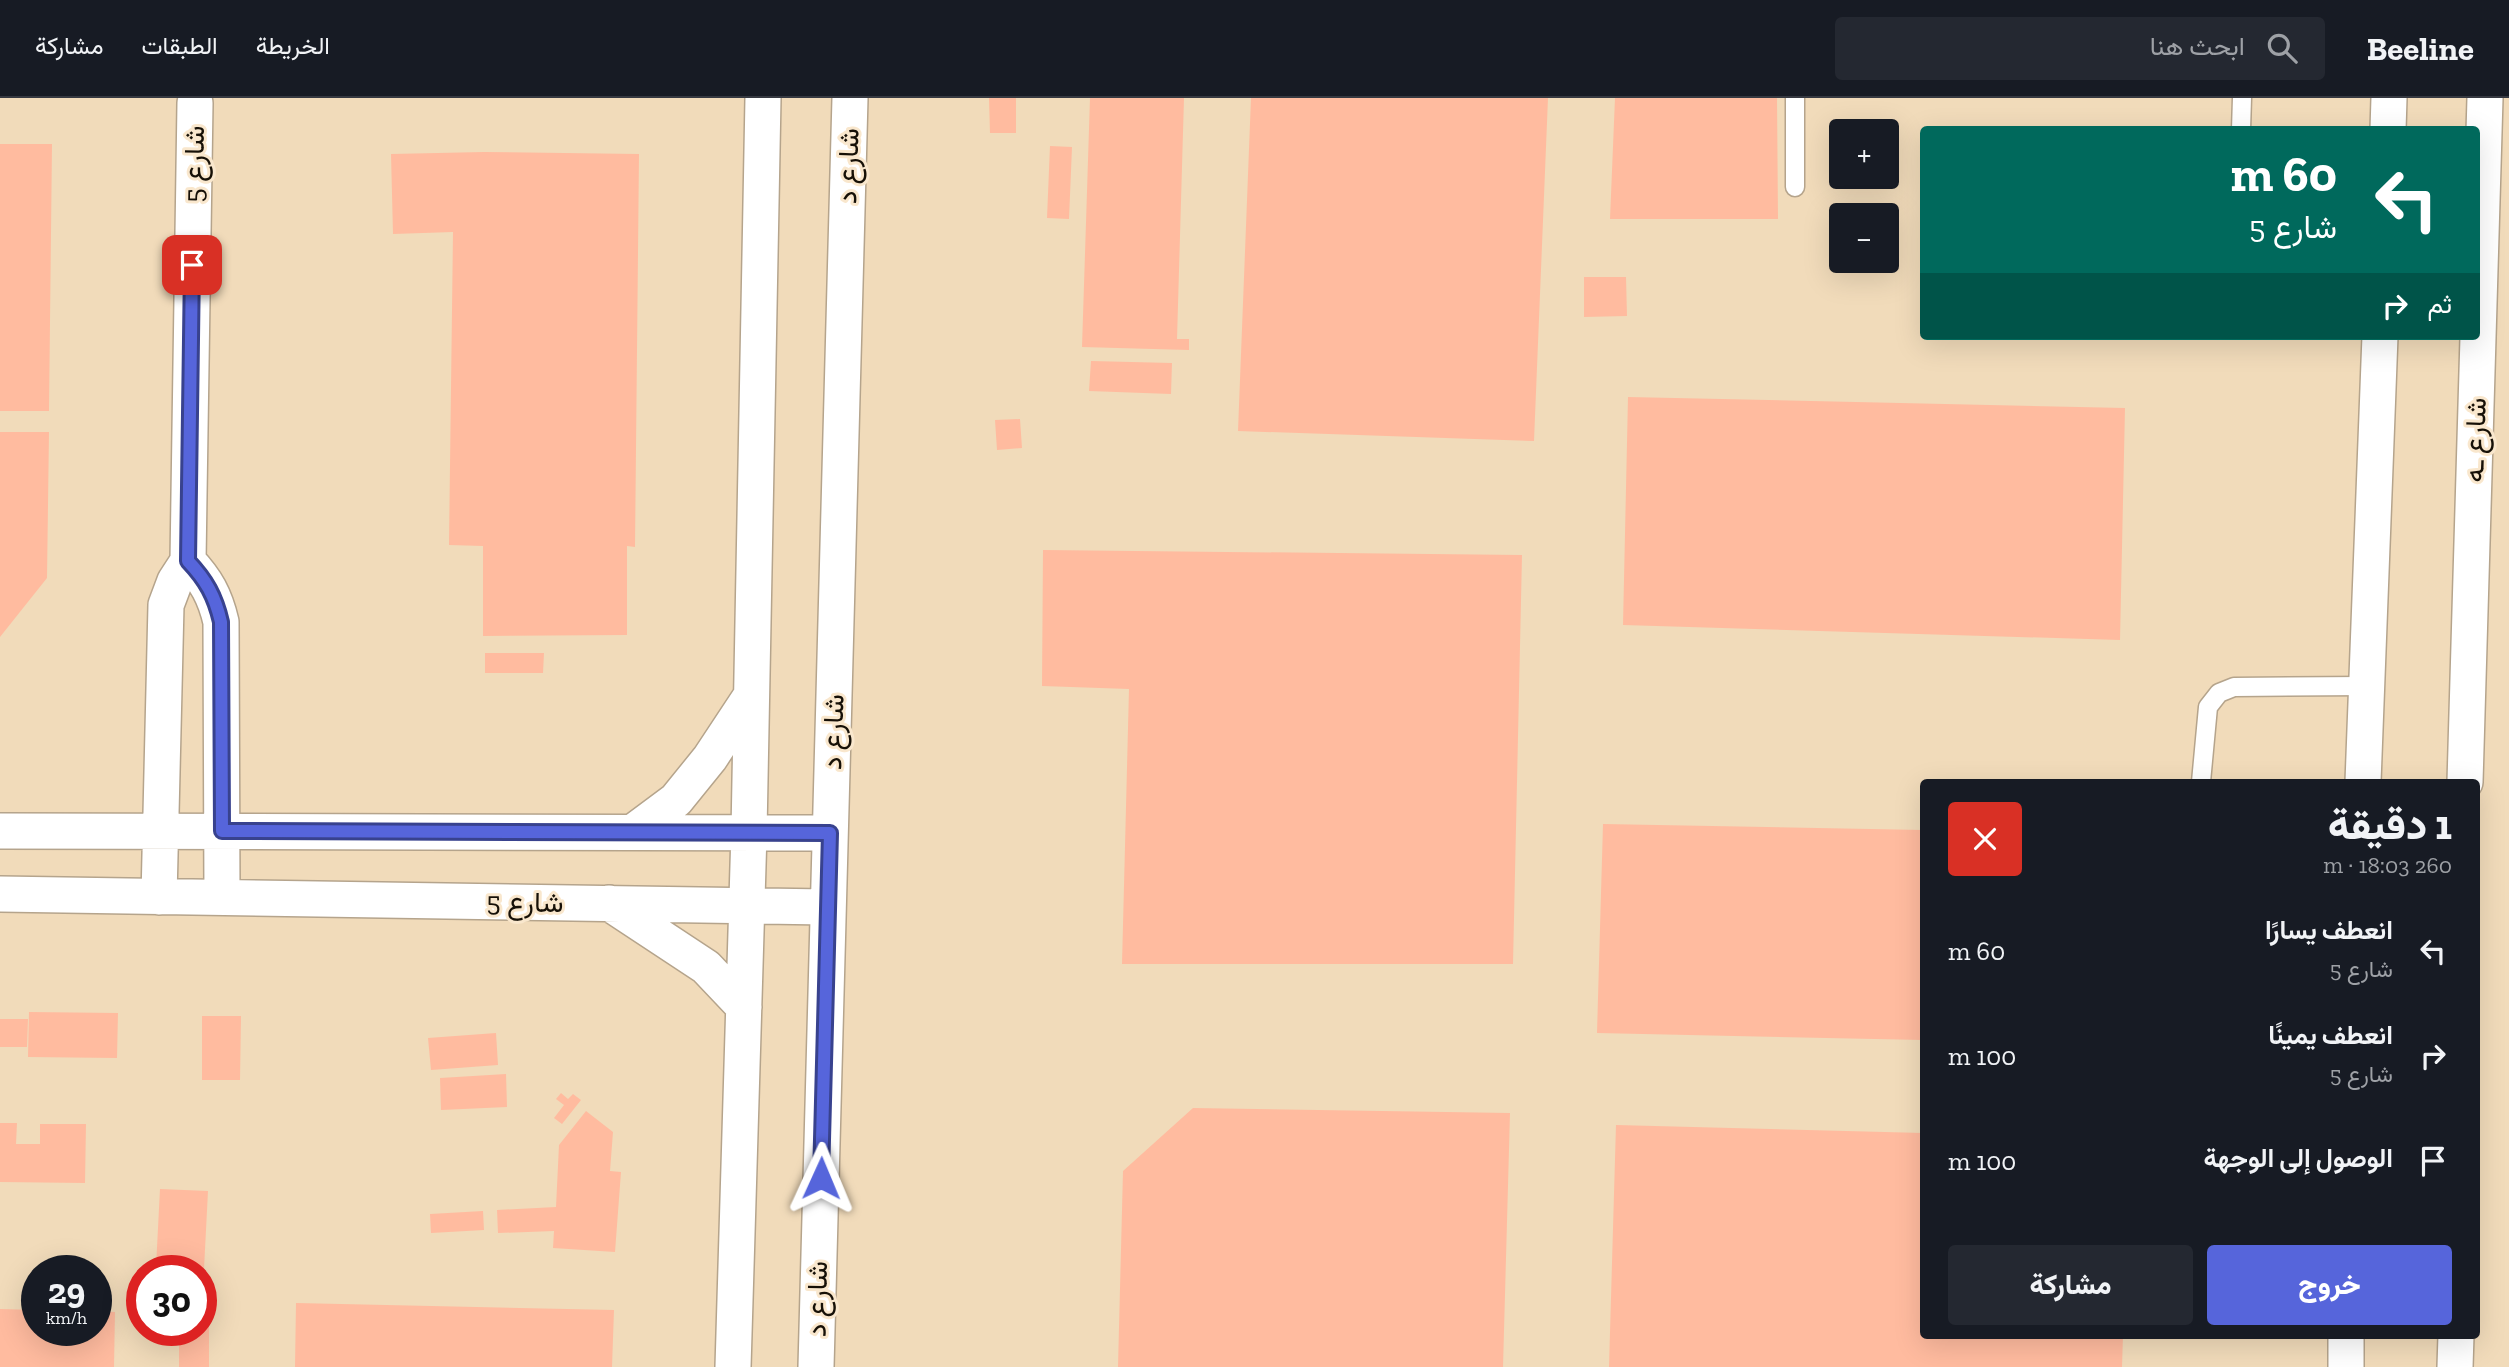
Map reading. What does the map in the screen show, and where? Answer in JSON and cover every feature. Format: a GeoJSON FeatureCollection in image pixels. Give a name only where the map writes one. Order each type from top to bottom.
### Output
{"type":"FeatureCollection","features":[{"type":"Feature","properties":{"kind":"street"},"geometry":{"type":"LineString","coordinates":[[733,1367],[749,832],[763,98]]}},
{"type":"Feature","properties":{"kind":"street","name":"شارع د"},"geometry":{"type":"LineString","coordinates":[[816,1367],[850,98]]}},
{"type":"Feature","properties":{"kind":"street"},"geometry":{"type":"LineString","coordinates":[[2388,126],[2389,98]]}},
{"type":"Feature","properties":{"kind":"street","name":"شارع ـه"},"geometry":{"type":"LineString","coordinates":[[2480,278],[2485,98]]}},
{"type":"Feature","properties":{"kind":"street","name":"شارع 5"},"geometry":{"type":"LineString","coordinates":[[159,897],[166,605],[175,581],[188,561],[195,103]]}},
{"type":"Feature","properties":{"kind":"street"},"geometry":{"type":"LineString","coordinates":[[2363,779],[2380,340]]}},
{"type":"Feature","properties":{"kind":"street","name":"شارع ـه"},"geometry":{"type":"LineString","coordinates":[[2466,779],[2478,340]]}},
{"type":"Feature","properties":{"kind":"street"},"geometry":{"type":"LineString","coordinates":[[188,561],[210,588],[221,622],[222,897]]}},
{"type":"Feature","properties":{"kind":"street"},"geometry":{"type":"LineString","coordinates":[[633,832],[676,800],[710,758],[751,696]]}},
{"type":"Feature","properties":{"kind":"street"},"geometry":{"type":"LineString","coordinates":[[0,831],[830,833]]}},
{"type":"Feature","properties":{"kind":"street","name":"شارع 5"},"geometry":{"type":"LineString","coordinates":[[0,894],[827,907]]}},
{"type":"Feature","properties":{"kind":"street"},"geometry":{"type":"LineString","coordinates":[[609,903],[706,967],[744,1007]]}},
{"type":"Feature","properties":{"kind":"street"},"geometry":{"type":"LineString","coordinates":[[2346,1339],[2346,1367]]}},
{"type":"Feature","properties":{"kind":"street"},"geometry":{"type":"LineString","coordinates":[[2455,1367],[2456,1339]]}},
{"type":"Feature","properties":{"kind":"lane"},"geometry":{"type":"LineString","coordinates":[[1795,98],[1795,187]]}},
{"type":"Feature","properties":{"kind":"lane"},"geometry":{"type":"LineString","coordinates":[[2241,126],[2242,98]]}},
{"type":"Feature","properties":{"kind":"lane"},"geometry":{"type":"LineString","coordinates":[[2202,779],[2208,707],[2219,693],[2234,687],[2367,686]]}},
{"type":"Feature","properties":{"kind":"shaded area"},"geometry":{"type":"Polygon","coordinates":[[[0,98],[2509,98],[2509,1367],[0,1367],[0,98]]]}},
{"type":"Feature","properties":{"kind":"building"},"geometry":{"type":"Polygon","coordinates":[[[989,98],[1016,98],[1016,133],[990,133],[989,98]]]}},
{"type":"Feature","properties":{"kind":"building"},"geometry":{"type":"Polygon","coordinates":[[[1090,98],[1184,98],[1177,339],[1189,339],[1189,350],[1082,347],[1090,98]]]}},
{"type":"Feature","properties":{"kind":"building"},"geometry":{"type":"Polygon","coordinates":[[[1251,98],[1548,98],[1534,441],[1238,431],[1251,98]]]}},
{"type":"Feature","properties":{"kind":"building"},"geometry":{"type":"Polygon","coordinates":[[[1615,98],[1777,98],[1778,219],[1610,219],[1615,98]]]}},
{"type":"Feature","properties":{"kind":"building"},"geometry":{"type":"Polygon","coordinates":[[[0,144],[52,144],[49,411],[0,411],[0,144]]]}},
{"type":"Feature","properties":{"kind":"building"},"geometry":{"type":"Polygon","coordinates":[[[1050,146],[1072,147],[1069,219],[1047,218],[1050,146]]]}},
{"type":"Feature","properties":{"kind":"building"},"geometry":{"type":"Polygon","coordinates":[[[391,154],[639,154],[635,547],[627,546],[627,635],[483,636],[483,546],[449,545],[453,232],[393,234],[391,154]]]}},
{"type":"Feature","properties":{"kind":"building"},"geometry":{"type":"Polygon","coordinates":[[[1584,277],[1626,277],[1627,316],[1584,317],[1584,277]]]}},
{"type":"Feature","properties":{"kind":"building"},"geometry":{"type":"Polygon","coordinates":[[[1091,361],[1172,363],[1171,394],[1089,391],[1091,361]]]}},
{"type":"Feature","properties":{"kind":"building"},"geometry":{"type":"Polygon","coordinates":[[[1628,397],[2125,408],[2120,640],[1623,625],[1628,397]]]}},
{"type":"Feature","properties":{"kind":"building"},"geometry":{"type":"Polygon","coordinates":[[[1020,419],[1022,448],[997,450],[995,420],[1020,419]]]}},
{"type":"Feature","properties":{"kind":"building"},"geometry":{"type":"Polygon","coordinates":[[[0,432],[49,432],[47,578],[0,637],[0,432]]]}},
{"type":"Feature","properties":{"kind":"building"},"geometry":{"type":"Polygon","coordinates":[[[1043,550],[1522,555],[1513,964],[1122,964],[1129,689],[1042,686],[1043,550]]]}},
{"type":"Feature","properties":{"kind":"building"},"geometry":{"type":"Polygon","coordinates":[[[485,653],[544,653],[543,673],[485,673],[485,653]]]}},
{"type":"Feature","properties":{"kind":"building"},"geometry":{"type":"Polygon","coordinates":[[[1603,824],[1920,830],[1920,1040],[1597,1033],[1603,824]]]}},
{"type":"Feature","properties":{"kind":"building"},"geometry":{"type":"Polygon","coordinates":[[[29,1012],[118,1013],[117,1058],[28,1057],[29,1012]]]}},
{"type":"Feature","properties":{"kind":"building"},"geometry":{"type":"Polygon","coordinates":[[[202,1016],[241,1016],[240,1080],[202,1080],[202,1016]]]}},
{"type":"Feature","properties":{"kind":"building"},"geometry":{"type":"Polygon","coordinates":[[[0,1019],[28,1019],[27,1047],[0,1047],[0,1019]]]}},
{"type":"Feature","properties":{"kind":"building"},"geometry":{"type":"Polygon","coordinates":[[[496,1033],[498,1065],[431,1070],[428,1038],[496,1033]]]}},
{"type":"Feature","properties":{"kind":"building"},"geometry":{"type":"Polygon","coordinates":[[[506,1074],[507,1107],[441,1110],[440,1078],[506,1074]]]}},
{"type":"Feature","properties":{"kind":"building"},"geometry":{"type":"Polygon","coordinates":[[[561,1093],[568,1099],[573,1094],[581,1100],[562,1124],[554,1118],[564,1105],[556,1099],[561,1093]]]}},
{"type":"Feature","properties":{"kind":"building"},"geometry":{"type":"Polygon","coordinates":[[[1193,1108],[1510,1113],[1503,1367],[1118,1367],[1123,1171],[1193,1108]]]}},
{"type":"Feature","properties":{"kind":"building"},"geometry":{"type":"Polygon","coordinates":[[[586,1111],[613,1132],[610,1171],[621,1172],[615,1252],[553,1248],[554,1231],[498,1233],[497,1210],[556,1207],[559,1145],[586,1111]]]}},
{"type":"Feature","properties":{"kind":"building"},"geometry":{"type":"Polygon","coordinates":[[[0,1123],[17,1123],[16,1144],[40,1144],[40,1124],[86,1124],[85,1183],[0,1182],[0,1123]]]}},
{"type":"Feature","properties":{"kind":"building"},"geometry":{"type":"Polygon","coordinates":[[[1616,1125],[1920,1133],[1920,1339],[2123,1339],[2122,1367],[1609,1367],[1616,1125]]]}},
{"type":"Feature","properties":{"kind":"building"},"geometry":{"type":"Polygon","coordinates":[[[160,1189],[208,1191],[205,1255],[157,1255],[160,1189]]]}},
{"type":"Feature","properties":{"kind":"building"},"geometry":{"type":"Polygon","coordinates":[[[483,1211],[484,1230],[431,1233],[430,1214],[483,1211]]]}},
{"type":"Feature","properties":{"kind":"building"},"geometry":{"type":"Polygon","coordinates":[[[296,1303],[614,1310],[612,1367],[295,1367],[296,1303]]]}},
{"type":"Feature","properties":{"kind":"building"},"geometry":{"type":"Polygon","coordinates":[[[0,1309],[21,1310],[21,1346],[112,1346],[112,1312],[115,1312],[114,1367],[0,1367],[0,1309]]]}},
{"type":"Feature","properties":{"kind":"building"},"geometry":{"type":"Polygon","coordinates":[[[179,1346],[209,1346],[209,1367],[179,1367],[179,1346]]]}},
{"type":"Feature","properties":{"kind":"route"},"geometry":{"type":"LineString","coordinates":[[192,265],[188,561],[204,578],[216,599],[221,622],[222,831],[830,833],[821,1178]]}}]}
